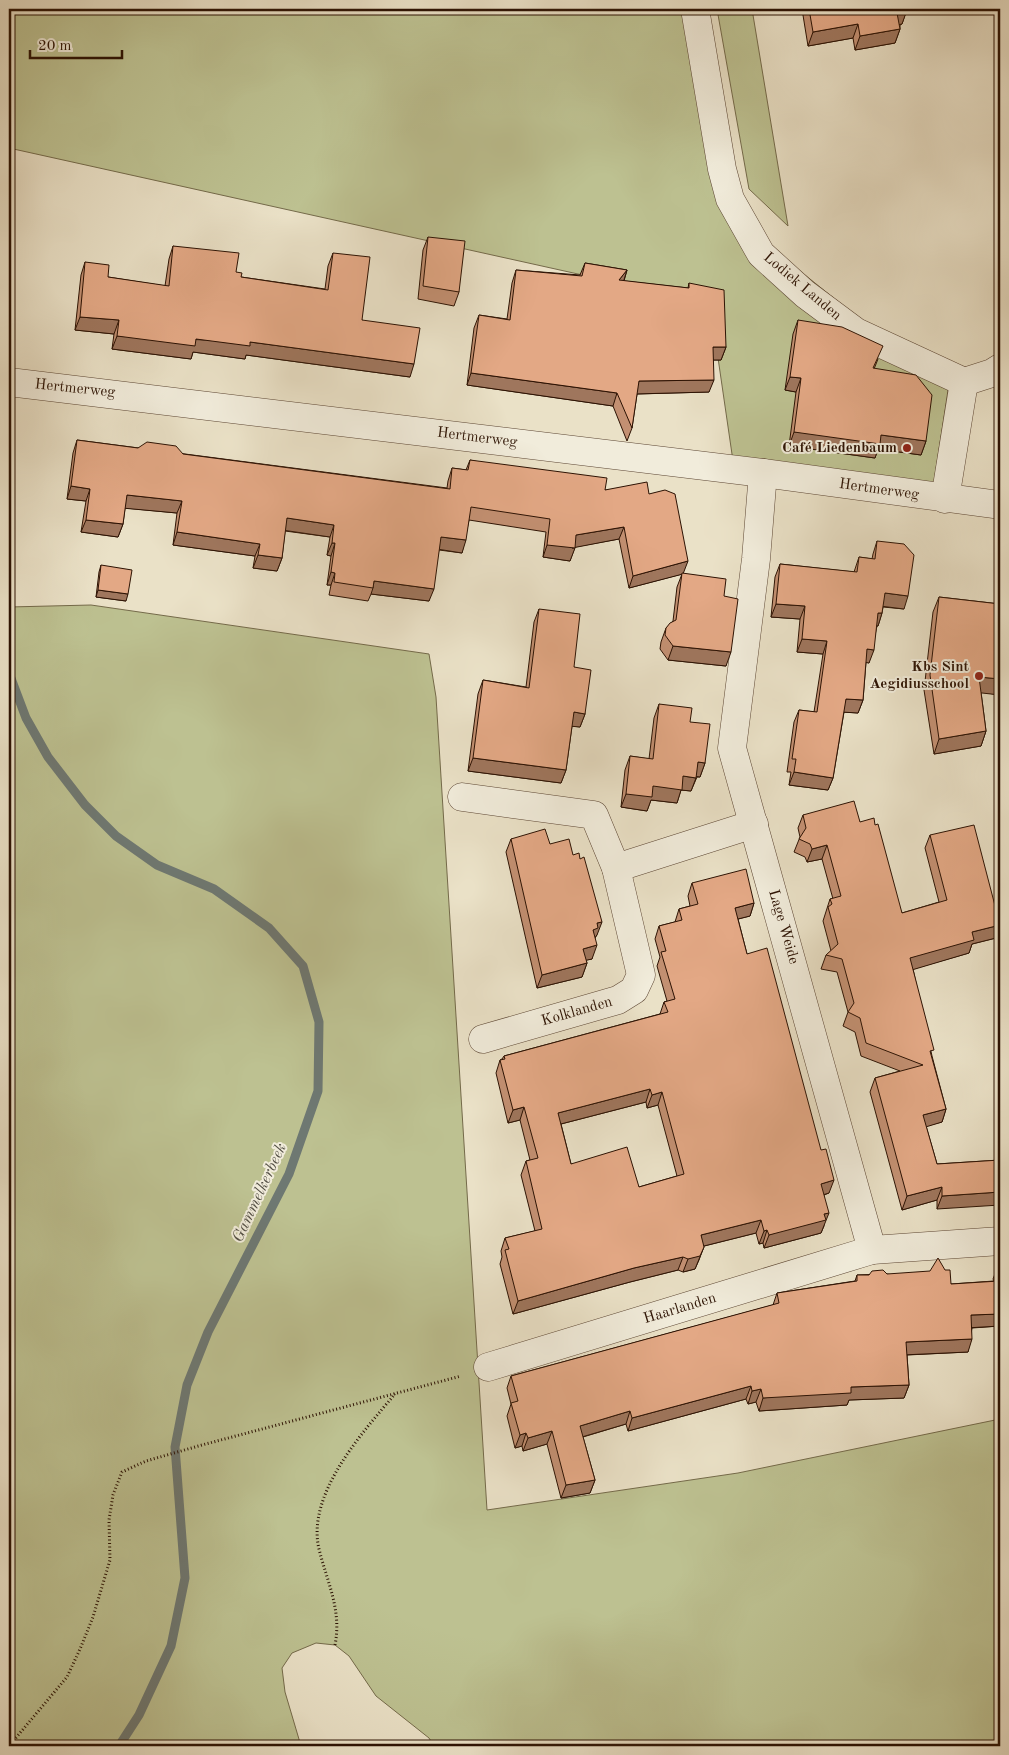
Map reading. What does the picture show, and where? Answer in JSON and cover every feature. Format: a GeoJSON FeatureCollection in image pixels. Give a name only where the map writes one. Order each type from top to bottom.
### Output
{"type":"FeatureCollection","features":[{"type":"Feature","properties":{"kind":"street","name":"Lodiek Landen"},"geometry":{"type":"LineString","coordinates":[[695,9],[722,169],[730,199],[761,254],[805,294],[856,332],[964,382]]}},
{"type":"Feature","properties":{"kind":"street"},"geometry":{"type":"LineString","coordinates":[[945,499],[964,382],[992,373],[1000,368]]}},
{"type":"Feature","properties":{"kind":"street","name":"Hertmerweg"},"geometry":{"type":"LineString","coordinates":[[9,382],[56,386],[763,473],[1000,505]]}},
{"type":"Feature","properties":{"kind":"street","name":"Lage Weide"},"geometry":{"type":"LineString","coordinates":[[763,473],[756,559],[732,748],[872,1250]]}},
{"type":"Feature","properties":{"kind":"street","name":"Kolklanden"},"geometry":{"type":"LineString","coordinates":[[462,797],[594,815],[616,868],[641,975],[634,990],[618,1000],[483,1039]]}},
{"type":"Feature","properties":{"kind":"street"},"geometry":{"type":"LineString","coordinates":[[616,868],[754,824]]}},
{"type":"Feature","properties":{"kind":"street"},"geometry":{"type":"LineString","coordinates":[[872,1250],[1000,1241]]}},
{"type":"Feature","properties":{"kind":"street","name":"Haarlanden"},"geometry":{"type":"LineString","coordinates":[[488,1367],[872,1250]]}},
{"type":"Feature","properties":{"kind":"path"},"geometry":{"type":"LineString","coordinates":[[9,1746],[67,1677],[94,1616],[110,1560],[109,1520],[113,1495],[122,1472],[146,1461],[488,1367]]}},
{"type":"Feature","properties":{"kind":"path"},"geometry":{"type":"LineString","coordinates":[[335,1645],[338,1629],[334,1594],[319,1548],[315,1525],[318,1509],[350,1447],[396,1393]]}},
{"type":"Feature","properties":{"kind":"green space"},"geometry":{"type":"Polygon","coordinates":[[[9,9],[684,9],[718,205],[948,390],[933,489],[733,461],[709,296],[578,274],[9,148],[9,9]]]}},
{"type":"Feature","properties":{"kind":"green space"},"geometry":{"type":"Polygon","coordinates":[[[717,9],[752,9],[788,226],[749,189],[717,9]]]}},
{"type":"Feature","properties":{"kind":"green space"},"geometry":{"type":"Polygon","coordinates":[[[91,605],[429,654],[436,697],[487,1510],[738,1473],[1000,1419],[1000,1746],[434,1746],[429,1738],[376,1696],[349,1656],[335,1645],[316,1643],[292,1653],[282,1668],[285,1692],[301,1746],[9,1746],[9,607],[91,605]]]}},
{"type":"Feature","properties":{"kind":"building"},"geometry":{"type":"Polygon","coordinates":[[[809,9],[907,10],[897,13],[900,29],[860,36],[858,24],[813,32],[809,9]]]}},
{"type":"Feature","properties":{"kind":"building"},"geometry":{"type":"Polygon","coordinates":[[[428,237],[465,241],[459,292],[423,286],[428,237]]]}},
{"type":"Feature","properties":{"kind":"building"},"geometry":{"type":"Polygon","coordinates":[[[173,246],[239,253],[236,272],[242,273],[241,277],[328,290],[333,253],[370,257],[362,320],[420,328],[414,364],[250,342],[250,346],[196,339],[195,346],[117,336],[119,320],[80,317],[85,262],[109,265],[108,277],[169,286],[173,246]]]}},
{"type":"Feature","properties":{"kind":"building"},"geometry":{"type":"Polygon","coordinates":[[[585,263],[627,270],[619,280],[689,288],[689,283],[724,290],[726,347],[713,347],[714,380],[639,381],[632,428],[617,393],[471,373],[479,315],[510,320],[516,270],[582,276],[585,263]]]}},
{"type":"Feature","properties":{"kind":"building"},"geometry":{"type":"Polygon","coordinates":[[[798,320],[842,327],[883,346],[873,368],[916,375],[932,395],[926,441],[881,435],[880,444],[794,432],[801,378],[790,377],[798,320]]]}},
{"type":"Feature","properties":{"kind":"building"},"geometry":{"type":"Polygon","coordinates":[[[77,440],[138,448],[147,442],[176,446],[183,454],[450,489],[452,468],[468,470],[470,460],[607,478],[605,490],[647,482],[649,494],[665,490],[675,494],[688,561],[633,576],[624,527],[576,535],[575,548],[547,545],[550,519],[471,507],[466,540],[441,537],[434,589],[374,581],[373,588],[334,582],[335,573],[331,572],[335,543],[332,543],[334,525],[287,518],[282,558],[258,555],[260,544],[177,532],[182,501],[127,495],[123,524],[86,520],[90,489],[71,486],[77,440]]]}},
{"type":"Feature","properties":{"kind":"building"},"geometry":{"type":"Polygon","coordinates":[[[877,541],[904,544],[914,555],[908,596],[885,593],[882,613],[878,613],[874,650],[867,649],[863,700],[846,699],[833,778],[794,772],[796,759],[792,759],[799,710],[817,712],[827,641],[802,639],[805,606],[776,604],[780,564],[857,572],[859,557],[875,559],[877,541]]]}},
{"type":"Feature","properties":{"kind":"building"},"geometry":{"type":"Polygon","coordinates":[[[101,565],[132,570],[128,594],[98,590],[101,565]]]}},
{"type":"Feature","properties":{"kind":"building"},"geometry":{"type":"Polygon","coordinates":[[[682,573],[726,579],[724,596],[738,599],[731,652],[673,646],[665,635],[666,628],[676,620],[682,573]]]}},
{"type":"Feature","properties":{"kind":"building"},"geometry":{"type":"Polygon","coordinates":[[[939,597],[1000,604],[1000,679],[979,677],[986,731],[939,739],[930,675],[939,597]]]}},
{"type":"Feature","properties":{"kind":"building"},"geometry":{"type":"Polygon","coordinates":[[[539,609],[580,614],[574,667],[591,670],[585,714],[574,712],[566,770],[473,758],[483,680],[529,688],[539,609]]]}},
{"type":"Feature","properties":{"kind":"building"},"geometry":{"type":"Polygon","coordinates":[[[659,704],[692,708],[690,722],[710,724],[705,763],[698,762],[696,778],[683,776],[682,790],[653,786],[652,797],[626,794],[630,756],[653,759],[659,704]]]}},
{"type":"Feature","properties":{"kind":"building"},"geometry":{"type":"Polygon","coordinates":[[[854,801],[860,822],[874,818],[875,825],[878,824],[902,913],[947,900],[930,835],[974,825],[1000,925],[972,932],[974,940],[910,958],[934,1050],[930,1051],[946,1109],[923,1115],[937,1164],[1000,1160],[1000,1192],[942,1196],[942,1187],[907,1196],[875,1078],[923,1065],[866,1043],[860,1018],[848,1012],[854,1003],[842,959],[826,955],[838,944],[828,907],[832,904],[830,899],[841,896],[827,845],[812,849],[810,844],[799,839],[806,828],[803,815],[854,801]]]}},
{"type":"Feature","properties":{"kind":"building"},"geometry":{"type":"Polygon","coordinates":[[[545,829],[550,844],[569,839],[573,855],[579,853],[580,859],[584,857],[602,922],[597,923],[598,928],[593,930],[597,945],[583,949],[587,963],[542,975],[511,839],[545,829]]]}},
{"type":"Feature","properties":{"kind":"building"},"geometry":{"type":"Polygon","coordinates":[[[746,869],[754,903],[735,908],[747,954],[767,948],[821,1150],[826,1149],[834,1180],[821,1184],[829,1213],[824,1214],[826,1220],[769,1235],[767,1230],[764,1231],[761,1220],[701,1235],[704,1247],[700,1256],[688,1259],[683,1257],[634,1268],[518,1301],[505,1250],[509,1249],[505,1238],[542,1229],[526,1161],[538,1158],[524,1107],[513,1110],[500,1060],[505,1059],[504,1056],[668,1012],[664,1002],[675,999],[661,952],[666,951],[659,926],[682,920],[679,909],[698,904],[692,883],[746,869]],[[650,1089],[558,1113],[571,1164],[627,1147],[639,1187],[684,1174],[662,1092],[652,1095],[650,1089]]]}},
{"type":"Feature","properties":{"kind":"building"},"geometry":{"type":"Polygon","coordinates":[[[938,1258],[945,1270],[950,1270],[951,1284],[999,1281],[998,1266],[1000,1266],[1000,1314],[971,1315],[972,1339],[906,1342],[909,1385],[851,1387],[851,1393],[763,1398],[761,1389],[752,1391],[751,1386],[632,1418],[630,1411],[580,1426],[595,1480],[566,1485],[552,1431],[528,1438],[526,1433],[520,1435],[511,1403],[518,1401],[511,1376],[779,1303],[777,1293],[857,1281],[857,1275],[869,1275],[872,1271],[883,1270],[887,1274],[930,1271],[938,1258]]]}},
{"type":"Feature","properties":{"kind":"waterway","name":"Gammelkerbeek"},"geometry":{"type":"LineString","coordinates":[[9,673],[26,718],[48,757],[85,805],[116,836],[157,865],[214,889],[269,928],[303,966],[319,1022],[318,1091],[289,1174],[208,1332],[187,1385],[175,1447],[185,1578],[171,1646],[139,1715],[119,1746]]}},
{"type":"Feature","properties":{"kind":"place","name":"Café Liedenbaum"},"geometry":{"type":"Point","coordinates":[907,448]}},
{"type":"Feature","properties":{"kind":"place","name":"Kbs Sint Aegidiusschool"},"geometry":{"type":"Point","coordinates":[979,676]}}]}
